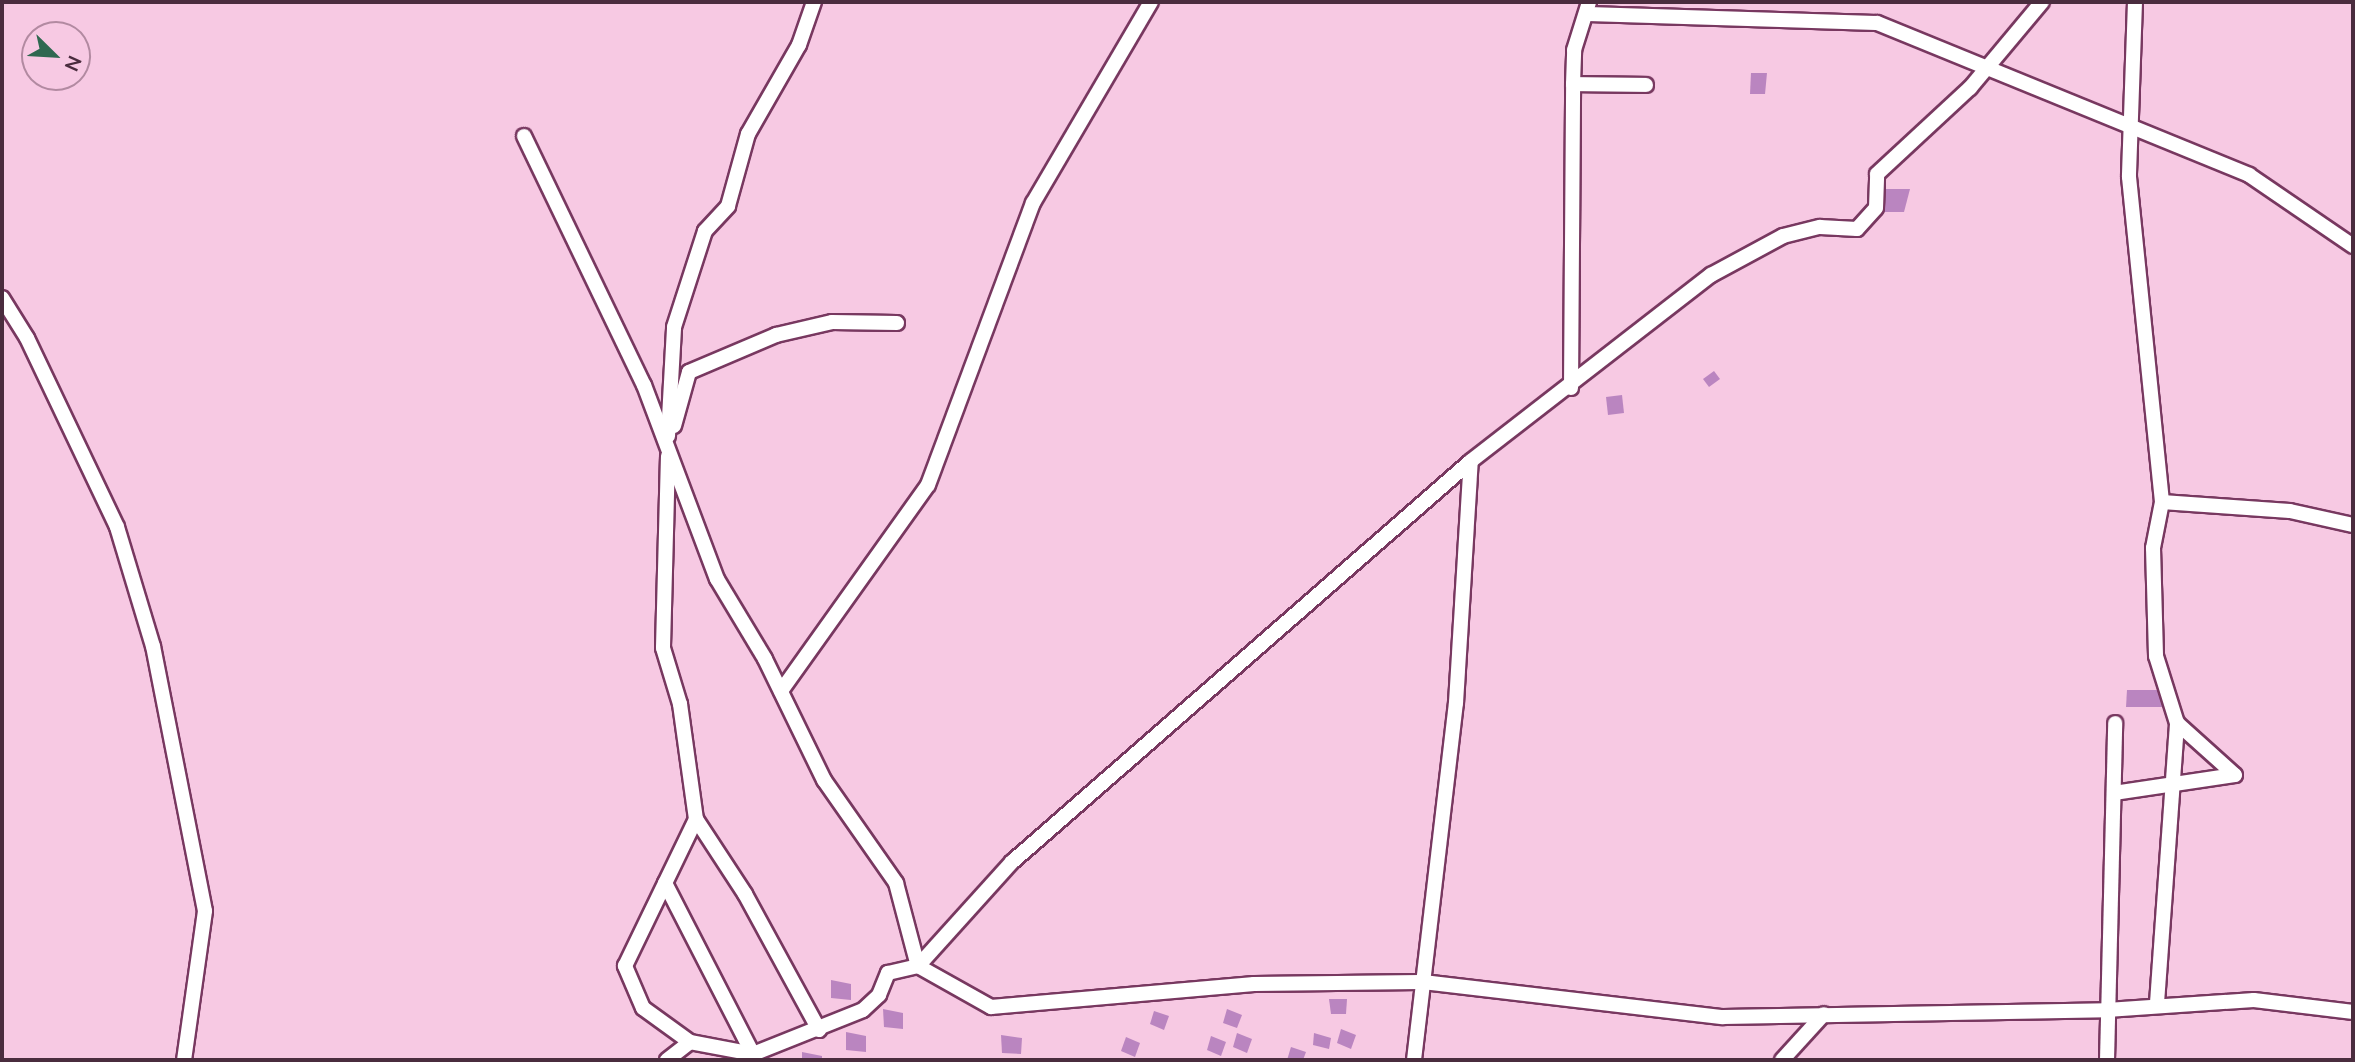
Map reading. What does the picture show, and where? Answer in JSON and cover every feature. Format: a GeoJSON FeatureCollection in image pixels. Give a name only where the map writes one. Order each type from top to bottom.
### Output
{"type":"FeatureCollection","features":[{"type":"Feature","properties":{"kind":"street"},"geometry":{"type":"LineString","coordinates":[[814,2],[799,45],[748,134],[728,206],[705,231],[674,327],[663,648],[680,704],[696,819],[745,894],[819,1030]]}},
{"type":"Feature","properties":{"kind":"street"},"geometry":{"type":"LineString","coordinates":[[780,691],[928,485],[1033,203],[1151,2]]}},
{"type":"Feature","properties":{"kind":"street"},"geometry":{"type":"LineString","coordinates":[[696,819],[625,966],[643,1007],[690,1042],[753,1054],[819,1030],[863,1010],[888,973],[918,965],[1012,862],[1471,461],[1571,387],[1711,275],[1783,236],[1820,227],[1857,229],[1876,208],[1877,174],[1986,69],[2042,2]]}},
{"type":"Feature","properties":{"kind":"street"},"geometry":{"type":"LineString","coordinates":[[2135,2],[2129,177],[2162,502],[2153,548],[2156,656],[2177,723],[2157,1003]]}},
{"type":"Feature","properties":{"kind":"street"},"geometry":{"type":"LineString","coordinates":[[1571,387],[1574,50],[1588,8],[1877,23],[2130,130],[2249,175],[2353,246]]}},
{"type":"Feature","properties":{"kind":"street"},"geometry":{"type":"LineString","coordinates":[[1573,84],[1646,85]]}},
{"type":"Feature","properties":{"kind":"street"},"geometry":{"type":"LineString","coordinates":[[524,136],[644,385],[717,579],[780,691],[824,779],[896,883],[918,965],[991,1007],[1254,984],[1423,982],[1723,1017],[2108,1010],[2157,1003],[2253,1000],[2353,1012]]}},
{"type":"Feature","properties":{"kind":"street"},"geometry":{"type":"LineString","coordinates":[[2,298],[27,338],[117,527],[153,646],[205,911],[184,1060]]}},
{"type":"Feature","properties":{"kind":"street"},"geometry":{"type":"LineString","coordinates":[[668,447],[689,372],[776,335],[832,321],[897,323]]}},
{"type":"Feature","properties":{"kind":"street"},"geometry":{"type":"LineString","coordinates":[[1414,1060],[1456,704],[1471,461]]}},
{"type":"Feature","properties":{"kind":"street"},"geometry":{"type":"LineString","coordinates":[[2162,502],[2290,511],[2353,525]]}},
{"type":"Feature","properties":{"kind":"street"},"geometry":{"type":"LineString","coordinates":[[2108,1060],[2115,723]]}},
{"type":"Feature","properties":{"kind":"street"},"geometry":{"type":"LineString","coordinates":[[2114,793],[2235,775],[2177,723]]}},
{"type":"Feature","properties":{"kind":"street"},"geometry":{"type":"LineString","coordinates":[[665,883],[753,1054]]}},
{"type":"Feature","properties":{"kind":"street"},"geometry":{"type":"LineString","coordinates":[[1782,1060],[1824,1014]]}},
{"type":"Feature","properties":{"kind":"street"},"geometry":{"type":"LineString","coordinates":[[667,1060],[690,1042]]}},
{"type":"Feature","properties":{"kind":"building"},"geometry":{"type":"Polygon","coordinates":[[[1751,73],[1767,73],[1765,94],[1750,94],[1751,73]]]}},
{"type":"Feature","properties":{"kind":"building"},"geometry":{"type":"Polygon","coordinates":[[[1881,189],[1910,189],[1904,212],[1882,212],[1881,189]]]}},
{"type":"Feature","properties":{"kind":"building"},"geometry":{"type":"Polygon","coordinates":[[[1714,371],[1720,379],[1709,387],[1703,379],[1714,371]]]}},
{"type":"Feature","properties":{"kind":"building"},"geometry":{"type":"Polygon","coordinates":[[[1622,395],[1624,413],[1608,415],[1606,397],[1622,395]]]}},
{"type":"Feature","properties":{"kind":"building"},"geometry":{"type":"Polygon","coordinates":[[[2127,690],[2160,690],[2172,707],[2126,707],[2127,690]]]}},
{"type":"Feature","properties":{"kind":"building"},"geometry":{"type":"Polygon","coordinates":[[[831,980],[851,984],[851,1000],[831,998],[831,980]]]}},
{"type":"Feature","properties":{"kind":"building"},"geometry":{"type":"Polygon","coordinates":[[[1329,999],[1347,999],[1346,1014],[1331,1014],[1329,999]]]}},
{"type":"Feature","properties":{"kind":"building"},"geometry":{"type":"Polygon","coordinates":[[[883,1009],[903,1013],[903,1029],[884,1027],[883,1009]]]}},
{"type":"Feature","properties":{"kind":"building"},"geometry":{"type":"Polygon","coordinates":[[[1227,1009],[1242,1015],[1237,1028],[1223,1023],[1227,1009]]]}},
{"type":"Feature","properties":{"kind":"building"},"geometry":{"type":"Polygon","coordinates":[[[1154,1011],[1169,1016],[1164,1030],[1150,1024],[1154,1011]]]}},
{"type":"Feature","properties":{"kind":"building"},"geometry":{"type":"Polygon","coordinates":[[[1341,1029],[1356,1035],[1351,1049],[1337,1043],[1341,1029]]]}},
{"type":"Feature","properties":{"kind":"building"},"geometry":{"type":"Polygon","coordinates":[[[846,1032],[866,1036],[866,1052],[846,1050],[846,1032]]]}},
{"type":"Feature","properties":{"kind":"building"},"geometry":{"type":"Polygon","coordinates":[[[1237,1033],[1252,1039],[1247,1053],[1233,1047],[1237,1033]]]}},
{"type":"Feature","properties":{"kind":"building"},"geometry":{"type":"Polygon","coordinates":[[[1314,1033],[1331,1038],[1329,1049],[1313,1045],[1314,1033]]]}},
{"type":"Feature","properties":{"kind":"building"},"geometry":{"type":"Polygon","coordinates":[[[1001,1035],[1022,1038],[1021,1054],[1002,1053],[1001,1035]]]}},
{"type":"Feature","properties":{"kind":"building"},"geometry":{"type":"Polygon","coordinates":[[[1211,1036],[1226,1042],[1221,1056],[1207,1050],[1211,1036]]]}},
{"type":"Feature","properties":{"kind":"building"},"geometry":{"type":"Polygon","coordinates":[[[1126,1037],[1140,1043],[1135,1057],[1121,1051],[1126,1037]]]}},
{"type":"Feature","properties":{"kind":"building"},"geometry":{"type":"Polygon","coordinates":[[[1291,1047],[1306,1052],[1303,1060],[1287,1060],[1291,1047]]]}},
{"type":"Feature","properties":{"kind":"building"},"geometry":{"type":"Polygon","coordinates":[[[802,1052],[822,1056],[822,1060],[802,1060],[802,1052]]]}}]}
